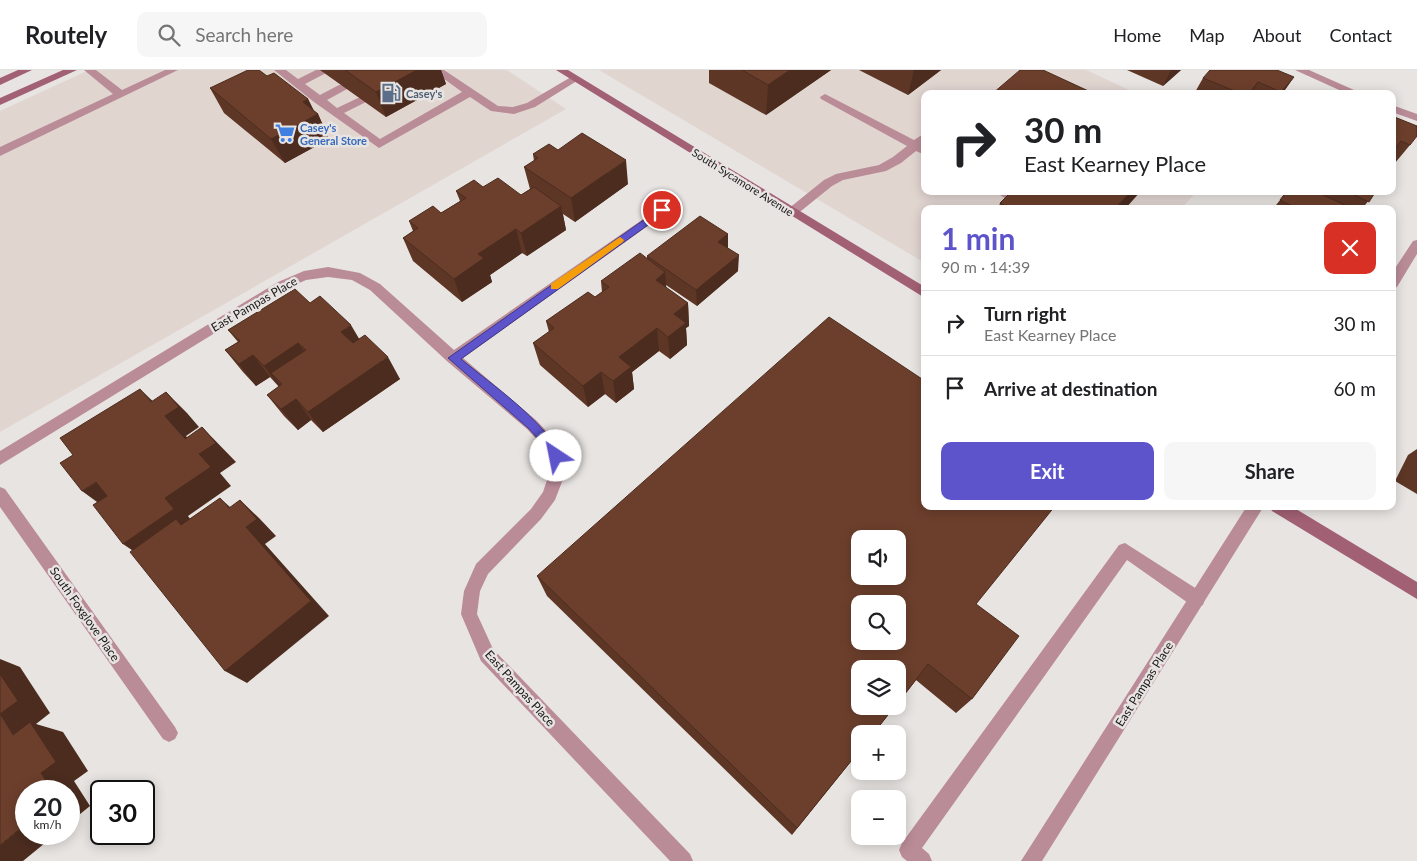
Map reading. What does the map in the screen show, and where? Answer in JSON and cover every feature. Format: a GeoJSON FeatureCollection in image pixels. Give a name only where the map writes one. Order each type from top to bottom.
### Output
{"type":"FeatureCollection","features":[{"type":"Feature","properties":{"kind":"main road"},"geometry":{"type":"LineString","coordinates":[[0,82],[27,70]]}},
{"type":"Feature","properties":{"kind":"main road"},"geometry":{"type":"LineString","coordinates":[[0,102],[72,70]]}},
{"type":"Feature","properties":{"kind":"main road","name":"South Sycamore Avenue"},"geometry":{"type":"LineString","coordinates":[[560,70],[921,291]]}},
{"type":"Feature","properties":{"kind":"main road"},"geometry":{"type":"LineString","coordinates":[[1284,510],[1417,591]]}},
{"type":"Feature","properties":{"kind":"street"},"geometry":{"type":"LineString","coordinates":[[89,70],[121,95]]}},
{"type":"Feature","properties":{"kind":"street"},"geometry":{"type":"LineString","coordinates":[[0,152],[173,70]]}},
{"type":"Feature","properties":{"kind":"street"},"geometry":{"type":"LineString","coordinates":[[279,70],[379,144],[470,92]]}},
{"type":"Feature","properties":{"kind":"street"},"geometry":{"type":"LineString","coordinates":[[437,70],[495,109],[514,111],[531,105],[575,79]]}},
{"type":"Feature","properties":{"kind":"street"},"geometry":{"type":"LineString","coordinates":[[1300,70],[1348,90]]}},
{"type":"Feature","properties":{"kind":"street"},"geometry":{"type":"LineString","coordinates":[[297,84],[322,71]]}},
{"type":"Feature","properties":{"kind":"street"},"geometry":{"type":"LineString","coordinates":[[318,100],[344,87]]}},
{"type":"Feature","properties":{"kind":"street"},"geometry":{"type":"LineString","coordinates":[[825,97],[920,148]]}},
{"type":"Feature","properties":{"kind":"street"},"geometry":{"type":"LineString","coordinates":[[336,113],[362,100]]}},
{"type":"Feature","properties":{"kind":"street"},"geometry":{"type":"LineString","coordinates":[[1396,110],[1417,118]]}},
{"type":"Feature","properties":{"kind":"street"},"geometry":{"type":"LineString","coordinates":[[792,212],[828,183],[840,177],[882,168],[920,148]]}},
{"type":"Feature","properties":{"kind":"street"},"geometry":{"type":"LineString","coordinates":[[1006,195],[1011,198]]}},
{"type":"Feature","properties":{"kind":"street"},"geometry":{"type":"LineString","coordinates":[[453,358],[662,210]]}},
{"type":"Feature","properties":{"kind":"street"},"geometry":{"type":"LineString","coordinates":[[1396,278],[1417,244]]}},
{"type":"Feature","properties":{"kind":"street","name":"East Pampas Place"},"geometry":{"type":"LineString","coordinates":[[0,459],[283,285],[304,276],[328,272],[355,276],[375,287],[453,358],[532,425],[545,439],[556,456],[557,474],[550,495],[536,514],[482,569],[472,591],[469,614],[476,634],[487,655],[682,861]]}},
{"type":"Feature","properties":{"kind":"street","name":"South Foxglove Place"},"geometry":{"type":"LineString","coordinates":[[0,494],[169,733]]}},
{"type":"Feature","properties":{"kind":"street","name":"East Pampas Place"},"geometry":{"type":"LineString","coordinates":[[1031,861],[1254,510]]}},
{"type":"Feature","properties":{"kind":"street"},"geometry":{"type":"LineString","coordinates":[[922,861],[909,850],[1125,550],[1198,599]]}},
{"type":"Feature","properties":{"kind":"shaded area"},"geometry":{"type":"Polygon","coordinates":[[[89,70],[507,70],[566,109],[0,432],[0,111],[89,70]]]}},
{"type":"Feature","properties":{"kind":"shaded area"},"geometry":{"type":"Polygon","coordinates":[[[599,70],[1086,70],[1129,90],[921,90],[921,195],[1193,195],[1185,205],[921,205],[921,261],[599,70]]]}},
{"type":"Feature","properties":{"kind":"building"},"geometry":{"type":"Polygon","coordinates":[[[248,70],[259,70],[267,76],[274,73],[308,99],[303,102],[318,114],[271,139],[210,88],[248,70]]]}},
{"type":"Feature","properties":{"kind":"building"},"geometry":{"type":"Polygon","coordinates":[[[345,70],[417,70],[376,92],[345,70]]]}},
{"type":"Feature","properties":{"kind":"building"},"geometry":{"type":"Polygon","coordinates":[[[742,70],[790,70],[768,85],[742,70]]]}},
{"type":"Feature","properties":{"kind":"building"},"geometry":{"type":"Polygon","coordinates":[[[1020,70],[1043,70],[1086,90],[997,90],[1020,70]]]}},
{"type":"Feature","properties":{"kind":"building"},"geometry":{"type":"Polygon","coordinates":[[[1210,70],[1277,70],[1294,77],[1283,90],[1276,90],[1258,82],[1252,90],[1232,90],[1203,78],[1210,70]]]}},
{"type":"Feature","properties":{"kind":"building"},"geometry":{"type":"Polygon","coordinates":[[[1396,118],[1417,126],[1417,136],[1410,145],[1401,141],[1396,148],[1396,118]]]}},
{"type":"Feature","properties":{"kind":"building"},"geometry":{"type":"Polygon","coordinates":[[[582,133],[626,160],[571,198],[524,167],[538,158],[533,154],[549,144],[558,150],[582,133]]]}},
{"type":"Feature","properties":{"kind":"building"},"geometry":{"type":"Polygon","coordinates":[[[498,178],[521,195],[534,187],[561,206],[521,233],[516,229],[478,254],[484,258],[454,279],[403,238],[418,228],[409,221],[433,206],[441,213],[466,198],[456,191],[474,180],[483,187],[498,178]]]}},
{"type":"Feature","properties":{"kind":"building"},"geometry":{"type":"Polygon","coordinates":[[[1008,195],[1127,195],[1118,205],[1004,205],[1000,203],[1008,195]]]}},
{"type":"Feature","properties":{"kind":"building"},"geometry":{"type":"Polygon","coordinates":[[[1284,195],[1323,195],[1345,205],[1290,205],[1280,200],[1284,195]]]}},
{"type":"Feature","properties":{"kind":"building"},"geometry":{"type":"Polygon","coordinates":[[[1354,195],[1373,195],[1369,202],[1354,195]]]}},
{"type":"Feature","properties":{"kind":"building"},"geometry":{"type":"Polygon","coordinates":[[[700,216],[728,234],[718,242],[739,255],[696,290],[647,256],[700,216]]]}},
{"type":"Feature","properties":{"kind":"building"},"geometry":{"type":"Polygon","coordinates":[[[640,253],[665,272],[656,280],[688,303],[674,314],[686,323],[668,337],[657,328],[619,357],[631,367],[613,381],[601,372],[583,386],[533,343],[554,328],[546,321],[588,292],[595,297],[609,287],[601,281],[640,253]]]}},
{"type":"Feature","properties":{"kind":"building"},"geometry":{"type":"Polygon","coordinates":[[[295,289],[310,303],[320,296],[351,325],[341,332],[353,343],[365,335],[388,357],[308,412],[296,399],[281,409],[267,395],[282,384],[271,373],[306,350],[298,343],[264,366],[253,355],[239,364],[225,350],[240,341],[228,330],[295,289]]]}},
{"type":"Feature","properties":{"kind":"building"},"geometry":{"type":"Polygon","coordinates":[[[829,317],[921,378],[921,510],[1052,510],[976,604],[1019,636],[972,699],[928,664],[906,693],[906,660],[851,660],[851,715],[888,715],[880,725],[851,725],[851,761],[797,828],[537,576],[829,317]]]}},
{"type":"Feature","properties":{"kind":"building"},"geometry":{"type":"Polygon","coordinates":[[[140,389],[151,402],[166,392],[179,407],[165,416],[185,439],[202,427],[216,443],[199,454],[211,467],[165,498],[174,509],[123,544],[93,505],[107,496],[96,482],[82,491],[60,463],[73,455],[60,438],[140,389]]]}},
{"type":"Feature","properties":{"kind":"building"},"geometry":{"type":"Polygon","coordinates":[[[220,498],[229,508],[240,500],[257,519],[246,527],[311,601],[225,671],[130,552],[176,519],[181,525],[220,498]]]}},
{"type":"Feature","properties":{"kind":"building"},"geometry":{"type":"Polygon","coordinates":[[[0,674],[18,701],[0,714],[0,674]]]}},
{"type":"Feature","properties":{"kind":"building"},"geometry":{"type":"Polygon","coordinates":[[[0,714],[13,735],[30,722],[56,762],[41,773],[46,780],[15,780],[15,833],[0,845],[0,714]]]}},
{"type":"Feature","properties":{"kind":"slow traffic"},"geometry":{"type":"LineString","coordinates":[[555,286],[620,240]]}},
{"type":"Feature","properties":{"kind":"place","name":"Casey's"},"geometry":{"type":"Point","coordinates":[391,93]}},
{"type":"Feature","properties":{"kind":"place","name":"Casey's General Store"},"geometry":{"type":"Point","coordinates":[285,133]}},
{"type":"Feature","properties":{"kind":"route"},"geometry":{"type":"LineString","coordinates":[[556,456],[545,439],[532,425],[453,358],[662,210]]}}]}
